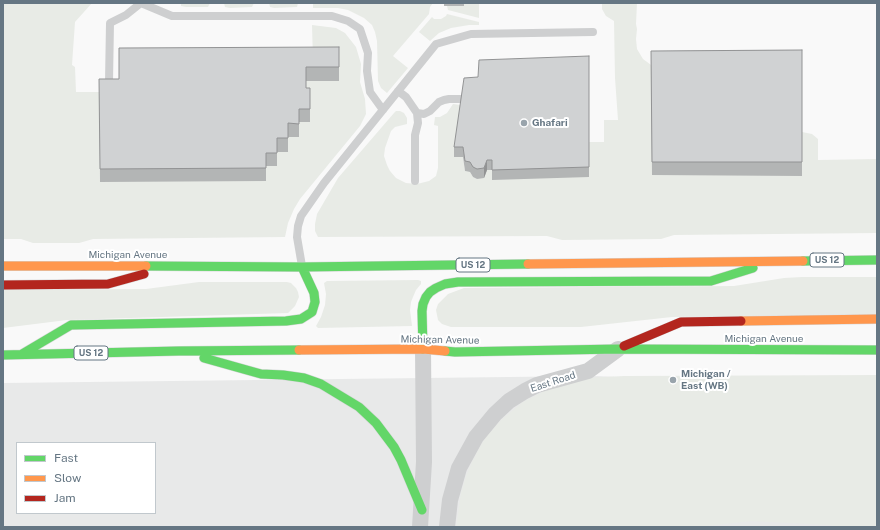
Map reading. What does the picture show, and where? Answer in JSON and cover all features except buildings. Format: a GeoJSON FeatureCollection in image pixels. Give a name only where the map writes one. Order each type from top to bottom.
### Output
{"type":"FeatureCollection","features":[{"type":"Feature","properties":{"kind":"main road","name":"Michigan Avenue"},"geometry":{"type":"LineString","coordinates":[[3,266],[302,267],[877,260]]}},
{"type":"Feature","properties":{"kind":"main road"},"geometry":{"type":"LineString","coordinates":[[423,349],[423,304],[430,292],[445,284],[458,282],[711,280],[777,261]]}},
{"type":"Feature","properties":{"kind":"main road"},"geometry":{"type":"LineString","coordinates":[[3,285],[108,284],[169,266]]}},
{"type":"Feature","properties":{"kind":"main road"},"geometry":{"type":"LineString","coordinates":[[21,355],[71,325],[286,321],[301,319],[312,312],[315,302],[314,293],[302,267]]}},
{"type":"Feature","properties":{"kind":"main road"},"geometry":{"type":"LineString","coordinates":[[618,349],[681,322],[877,318]]}},
{"type":"Feature","properties":{"kind":"main road","name":"Michigan Avenue"},"geometry":{"type":"LineString","coordinates":[[3,355],[180,351],[423,349],[455,352],[618,349],[877,350]]}},
{"type":"Feature","properties":{"kind":"main road"},"geometry":{"type":"LineString","coordinates":[[180,351],[261,374],[304,378],[321,384],[349,400],[369,416],[394,446],[422,510]]}},
{"type":"Feature","properties":{"kind":"street"},"geometry":{"type":"LineString","coordinates":[[420,527],[424,462],[423,349]]}},
{"type":"Feature","properties":{"kind":"street","name":"East Road"},"geometry":{"type":"LineString","coordinates":[[447,527],[450,500],[459,468],[476,437],[495,414],[509,401],[525,391],[537,385],[588,371],[618,349]]}},
{"type":"Feature","properties":{"kind":"lane"},"geometry":{"type":"LineString","coordinates":[[109,82],[110,23],[126,15],[142,3],[172,16],[332,16],[348,21],[360,29],[368,53],[367,71],[370,92],[383,110]]}},
{"type":"Feature","properties":{"kind":"lane"},"geometry":{"type":"LineString","coordinates":[[302,267],[297,237],[300,216],[324,183],[436,44],[471,34],[593,32]]}},
{"type":"Feature","properties":{"kind":"lane"},"geometry":{"type":"LineString","coordinates":[[398,91],[406,97],[417,113],[418,123],[415,135],[415,181]]}},
{"type":"Feature","properties":{"kind":"lane"},"geometry":{"type":"LineString","coordinates":[[417,113],[424,114],[430,111],[439,102],[444,100],[462,99]]}},
{"type":"Feature","properties":{"kind":"shaded area"},"geometry":{"type":"Polygon","coordinates":[[[3,3],[92,3],[75,22],[72,65],[75,67],[76,92],[99,92],[100,182],[266,166],[277,152],[288,152],[288,137],[299,137],[299,122],[306,101],[306,81],[338,81],[313,61],[312,25],[336,28],[345,33],[356,47],[361,64],[360,82],[365,99],[366,114],[360,126],[300,199],[288,223],[285,237],[93,239],[79,243],[33,243],[21,239],[3,239],[3,3]]]}},
{"type":"Feature","properties":{"kind":"shaded area"},"geometry":{"type":"Polygon","coordinates":[[[181,3],[210,3],[208,7],[186,7],[181,6],[181,3]]]}},
{"type":"Feature","properties":{"kind":"shaded area"},"geometry":{"type":"Polygon","coordinates":[[[224,3],[254,3],[252,7],[230,8],[225,7],[224,3]]]}},
{"type":"Feature","properties":{"kind":"shaded area"},"geometry":{"type":"Polygon","coordinates":[[[269,3],[298,3],[297,7],[274,8],[270,7],[269,3]]]}},
{"type":"Feature","properties":{"kind":"shaded area"},"geometry":{"type":"Polygon","coordinates":[[[313,3],[433,3],[430,7],[429,14],[393,56],[408,68],[387,93],[381,88],[378,81],[377,41],[372,25],[364,18],[348,10],[338,8],[313,8],[313,3]]]}},
{"type":"Feature","properties":{"kind":"shaded area"},"geometry":{"type":"Polygon","coordinates":[[[464,3],[479,3],[479,18],[448,10],[447,6],[464,6],[464,3]]]}},
{"type":"Feature","properties":{"kind":"shaded area"},"geometry":{"type":"Polygon","coordinates":[[[602,3],[637,3],[637,49],[643,59],[802,176],[802,132],[812,134],[818,139],[818,160],[877,159],[877,233],[674,235],[661,239],[562,240],[547,236],[318,237],[315,231],[317,214],[338,178],[396,111],[404,113],[407,118],[407,124],[395,127],[391,131],[384,156],[390,171],[396,178],[406,183],[417,184],[429,181],[436,176],[438,168],[438,126],[434,125],[435,117],[440,117],[447,113],[453,104],[461,105],[454,157],[463,157],[465,171],[470,172],[473,177],[477,179],[487,170],[492,170],[492,179],[589,142],[604,142],[604,120],[618,120],[615,78],[614,21],[606,16],[602,9],[602,3]]]}},
{"type":"Feature","properties":{"kind":"shaded area"},"geometry":{"type":"Polygon","coordinates":[[[447,14],[479,22],[479,25],[451,28],[439,33],[430,41],[419,32],[432,17],[434,19],[441,19],[447,14]]]}},
{"type":"Feature","properties":{"kind":"shaded area"},"geometry":{"type":"Polygon","coordinates":[[[877,277],[877,314],[672,317],[581,327],[451,327],[442,324],[438,320],[436,310],[438,304],[448,294],[464,288],[734,286],[784,278],[877,277]]]}},
{"type":"Feature","properties":{"kind":"shaded area"},"geometry":{"type":"Polygon","coordinates":[[[327,281],[421,281],[421,284],[416,290],[411,302],[410,310],[412,326],[318,328],[316,326],[325,305],[326,294],[324,283],[327,281]]]}},
{"type":"Feature","properties":{"kind":"shaded area"},"geometry":{"type":"Polygon","coordinates":[[[199,282],[287,282],[291,283],[296,288],[299,297],[295,306],[288,313],[67,320],[3,328],[3,290],[146,289],[199,282]]]}},
{"type":"Feature","properties":{"kind":"shaded area"},"geometry":{"type":"Polygon","coordinates":[[[877,375],[877,527],[839,527],[829,525],[751,521],[697,527],[456,527],[461,493],[466,476],[486,437],[501,420],[523,402],[552,387],[585,378],[624,376],[877,375]]]}},
{"type":"Feature","properties":{"kind":"shaded area"},"geometry":{"type":"Polygon","coordinates":[[[593,376],[877,387],[877,527],[3,527],[3,383],[593,376]]]}},
{"type":"Feature","properties":{"kind":"traffic: fast"},"geometry":{"type":"LineString","coordinates":[[803,261],[877,260]]}},
{"type":"Feature","properties":{"kind":"traffic: fast"},"geometry":{"type":"LineString","coordinates":[[146,266],[302,267],[528,264]]}},
{"type":"Feature","properties":{"kind":"traffic: fast"},"geometry":{"type":"LineString","coordinates":[[22,354],[71,325],[286,321],[301,319],[312,312],[315,302],[314,293],[302,267]]}},
{"type":"Feature","properties":{"kind":"traffic: fast"},"geometry":{"type":"LineString","coordinates":[[423,349],[423,304],[430,292],[445,284],[458,282],[711,281],[753,268]]}},
{"type":"Feature","properties":{"kind":"traffic: fast"},"geometry":{"type":"LineString","coordinates":[[445,351],[618,349],[877,350]]}},
{"type":"Feature","properties":{"kind":"traffic: fast"},"geometry":{"type":"LineString","coordinates":[[3,355],[299,350]]}},
{"type":"Feature","properties":{"kind":"traffic: fast"},"geometry":{"type":"LineString","coordinates":[[204,358],[261,374],[304,378],[321,384],[359,407],[376,423],[394,447],[422,510]]}},
{"type":"Feature","properties":{"kind":"traffic: slow"},"geometry":{"type":"LineString","coordinates":[[528,264],[803,261]]}},
{"type":"Feature","properties":{"kind":"traffic: slow"},"geometry":{"type":"LineString","coordinates":[[3,266],[146,266]]}},
{"type":"Feature","properties":{"kind":"traffic: slow"},"geometry":{"type":"LineString","coordinates":[[741,321],[877,319]]}},
{"type":"Feature","properties":{"kind":"traffic: slow"},"geometry":{"type":"LineString","coordinates":[[299,350],[423,349],[445,351]]}},
{"type":"Feature","properties":{"kind":"traffic: jam"},"geometry":{"type":"LineString","coordinates":[[3,285],[108,284],[144,274]]}},
{"type":"Feature","properties":{"kind":"traffic: jam"},"geometry":{"type":"LineString","coordinates":[[624,346],[681,322],[741,321]]}},
{"type":"Feature","properties":{"kind":"place","name":"Ghafari"},"geometry":{"type":"Point","coordinates":[524,123]}},
{"type":"Feature","properties":{"kind":"place","name":"Michigan / East (WB)"},"geometry":{"type":"Point","coordinates":[673,380]}}]}
